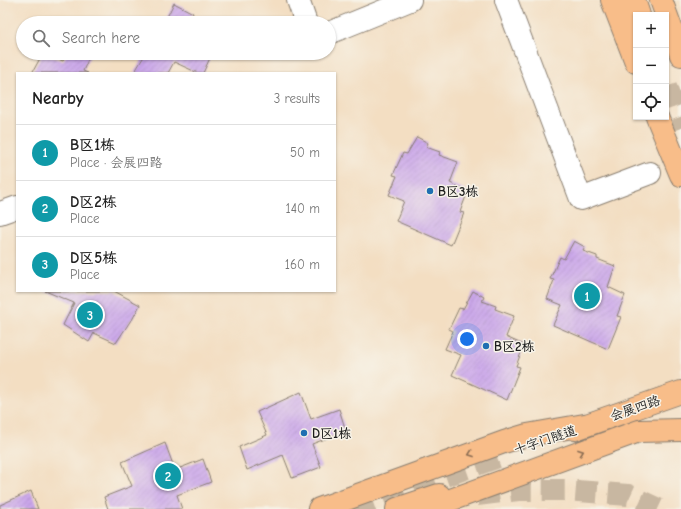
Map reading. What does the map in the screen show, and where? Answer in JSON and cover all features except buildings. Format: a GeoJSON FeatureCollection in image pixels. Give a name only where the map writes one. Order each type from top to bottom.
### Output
{"type":"FeatureCollection","features":[{"type":"Feature","properties":{"kind":"main road"},"geometry":{"type":"LineString","coordinates":[[612,0],[633,54]]}},
{"type":"Feature","properties":{"kind":"main road"},"geometry":{"type":"LineString","coordinates":[[634,0],[638,12]]}},
{"type":"Feature","properties":{"kind":"main road"},"geometry":{"type":"LineString","coordinates":[[660,0],[681,55]]}},
{"type":"Feature","properties":{"kind":"main road"},"geometry":{"type":"LineString","coordinates":[[659,120],[675,154],[681,175]]}},
{"type":"Feature","properties":{"kind":"main road"},"geometry":{"type":"LineString","coordinates":[[639,406],[668,388],[681,375]]}},
{"type":"Feature","properties":{"kind":"main road","name":"会展四路"},"geometry":{"type":"LineString","coordinates":[[590,424],[681,392]]}},
{"type":"Feature","properties":{"kind":"main road","name":"会展四路"},"geometry":{"type":"LineString","coordinates":[[426,509],[681,416]]}},
{"type":"Feature","properties":{"kind":"main road"},"geometry":{"type":"LineString","coordinates":[[320,509],[504,442],[527,435],[590,424]]}},
{"type":"Feature","properties":{"kind":"main road"},"geometry":{"type":"LineString","coordinates":[[397,509],[522,466],[556,448],[590,424]]}},
{"type":"Feature","properties":{"kind":"main road","name":"十字门隧道"},"geometry":{"type":"LineString","coordinates":[[501,456],[590,424]]}},
{"type":"Feature","properties":{"kind":"main road"},"geometry":{"type":"LineString","coordinates":[[639,431],[681,430]]}},
{"type":"Feature","properties":{"kind":"street"},"geometry":{"type":"LineString","coordinates":[[298,0],[304,16]]}},
{"type":"Feature","properties":{"kind":"street"},"geometry":{"type":"LineString","coordinates":[[336,30],[410,0]]}},
{"type":"Feature","properties":{"kind":"street"},"geometry":{"type":"LineString","coordinates":[[506,0],[581,199],[650,174]]}},
{"type":"Feature","properties":{"kind":"street"},"geometry":{"type":"LineString","coordinates":[[0,213],[16,207]]}},
{"type":"Feature","properties":{"kind":"tunnel"},"geometry":{"type":"LineString","coordinates":[[669,95],[681,128]]}},
{"type":"Feature","properties":{"kind":"tunnel"},"geometry":{"type":"LineString","coordinates":[[352,509],[501,456]]}},
{"type":"Feature","properties":{"kind":"tunnel"},"geometry":{"type":"LineString","coordinates":[[477,495],[518,490],[565,490],[628,495],[658,509]]}},
{"type":"Feature","properties":{"kind":"place","name":"B区3栋"},"geometry":{"type":"Point","coordinates":[430,191]}},
{"type":"Feature","properties":{"kind":"place","name":"B区1栋"},"geometry":{"type":"Point","coordinates":[587,296]}},
{"type":"Feature","properties":{"kind":"place","name":"D区5栋"},"geometry":{"type":"Point","coordinates":[90,315]}},
{"type":"Feature","properties":{"kind":"place","name":"B区2栋"},"geometry":{"type":"Point","coordinates":[486,346]}},
{"type":"Feature","properties":{"kind":"place","name":"D区1栋"},"geometry":{"type":"Point","coordinates":[304,433]}},
{"type":"Feature","properties":{"kind":"place","name":"D区2栋"},"geometry":{"type":"Point","coordinates":[168,476]}}]}
